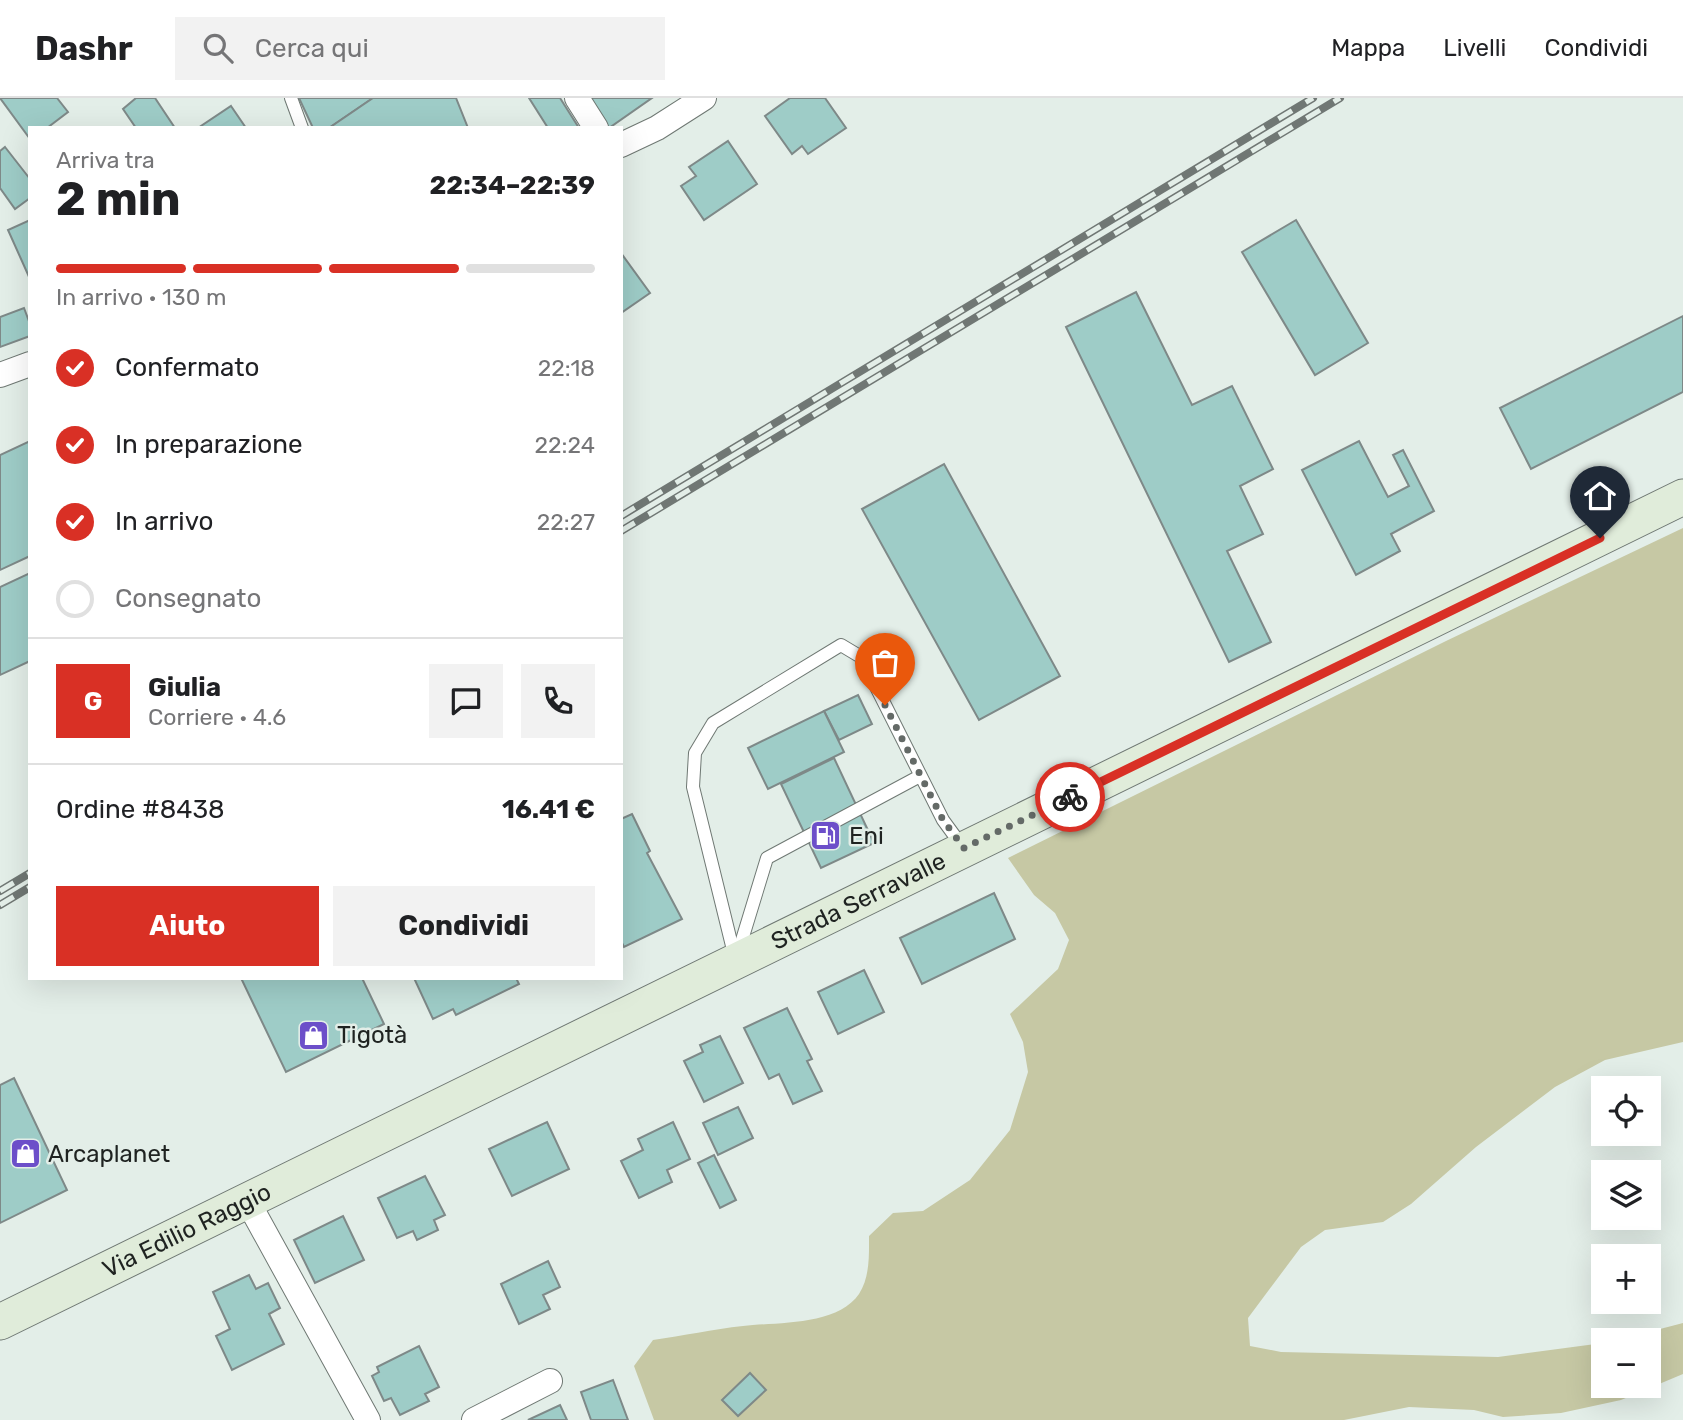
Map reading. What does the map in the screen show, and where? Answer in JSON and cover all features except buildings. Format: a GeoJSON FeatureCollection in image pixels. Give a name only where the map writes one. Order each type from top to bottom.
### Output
{"type":"FeatureCollection","features":[{"type":"Feature","properties":{"kind":"main road","name":"Strada Serravalle"},"geometry":{"type":"LineString","coordinates":[[373,1140],[964,848],[1683,498]]}},
{"type":"Feature","properties":{"kind":"main road","name":"Via Edilio Raggio"},"geometry":{"type":"LineString","coordinates":[[0,1322],[373,1140]]}},
{"type":"Feature","properties":{"kind":"street"},"geometry":{"type":"LineString","coordinates":[[577,98],[595,126]]}},
{"type":"Feature","properties":{"kind":"street"},"geometry":{"type":"LineString","coordinates":[[623,144],[657,128],[704,98]]}},
{"type":"Feature","properties":{"kind":"street"},"geometry":{"type":"LineString","coordinates":[[0,375],[28,365]]}},
{"type":"Feature","properties":{"kind":"street"},"geometry":{"type":"LineString","coordinates":[[248,1202],[368,1420]]}},
{"type":"Feature","properties":{"kind":"street"},"geometry":{"type":"LineString","coordinates":[[474,1420],[550,1381]]}},
{"type":"Feature","properties":{"kind":"lane"},"geometry":{"type":"LineString","coordinates":[[291,98],[301,126]]}},
{"type":"Feature","properties":{"kind":"lane"},"geometry":{"type":"LineString","coordinates":[[736,961],[693,787],[695,753],[713,723],[841,645],[861,657],[943,820],[964,848]]}},
{"type":"Feature","properties":{"kind":"lane"},"geometry":{"type":"LineString","coordinates":[[736,961],[767,858],[920,776]]}},
{"type":"Feature","properties":{"kind":"green space"},"geometry":{"type":"Polygon","coordinates":[[[1683,528],[1683,1042],[1605,1060],[1555,1087],[1476,1147],[1411,1204],[1383,1222],[1325,1230],[1301,1247],[1248,1318],[1250,1346],[1281,1352],[1498,1357],[1591,1345],[1591,1398],[1626,1398],[1561,1413],[1503,1417],[1474,1410],[1409,1407],[1344,1420],[654,1420],[634,1366],[653,1340],[732,1327],[806,1320],[836,1312],[849,1304],[863,1287],[868,1266],[869,1236],[893,1213],[923,1211],[970,1180],[1010,1130],[1028,1072],[1023,1042],[1010,1014],[1058,969],[1069,940],[1055,913],[1034,895],[1008,858],[1446,641],[1683,528]]]}},
{"type":"Feature","properties":{"kind":"green space"},"geometry":{"type":"Polygon","coordinates":[[[1683,1323],[1683,1374],[1661,1383],[1661,1329],[1683,1323]]]}},
{"type":"Feature","properties":{"kind":"railway"},"geometry":{"type":"LineString","coordinates":[[623,515],[1313,98]]}},
{"type":"Feature","properties":{"kind":"railway"},"geometry":{"type":"LineString","coordinates":[[623,530],[1340,98]]}},
{"type":"Feature","properties":{"kind":"railway"},"geometry":{"type":"LineString","coordinates":[[0,891],[28,874]]}},
{"type":"Feature","properties":{"kind":"railway"},"geometry":{"type":"LineString","coordinates":[[0,905],[28,888]]}},
{"type":"Feature","properties":{"kind":"way so far"},"geometry":{"type":"LineString","coordinates":[[885,705],[943,820],[964,848],[1070,797]]}},
{"type":"Feature","properties":{"kind":"place","name":"Eni"},"geometry":{"type":"Point","coordinates":[826,836]}},
{"type":"Feature","properties":{"kind":"place","name":"Tigotà"},"geometry":{"type":"Point","coordinates":[314,1035]}},
{"type":"Feature","properties":{"kind":"place","name":"Arcaplanet"},"geometry":{"type":"Point","coordinates":[25,1154]}},
{"type":"Feature","properties":{"kind":"route"},"geometry":{"type":"LineString","coordinates":[[1070,797],[1600,538]]}}]}
